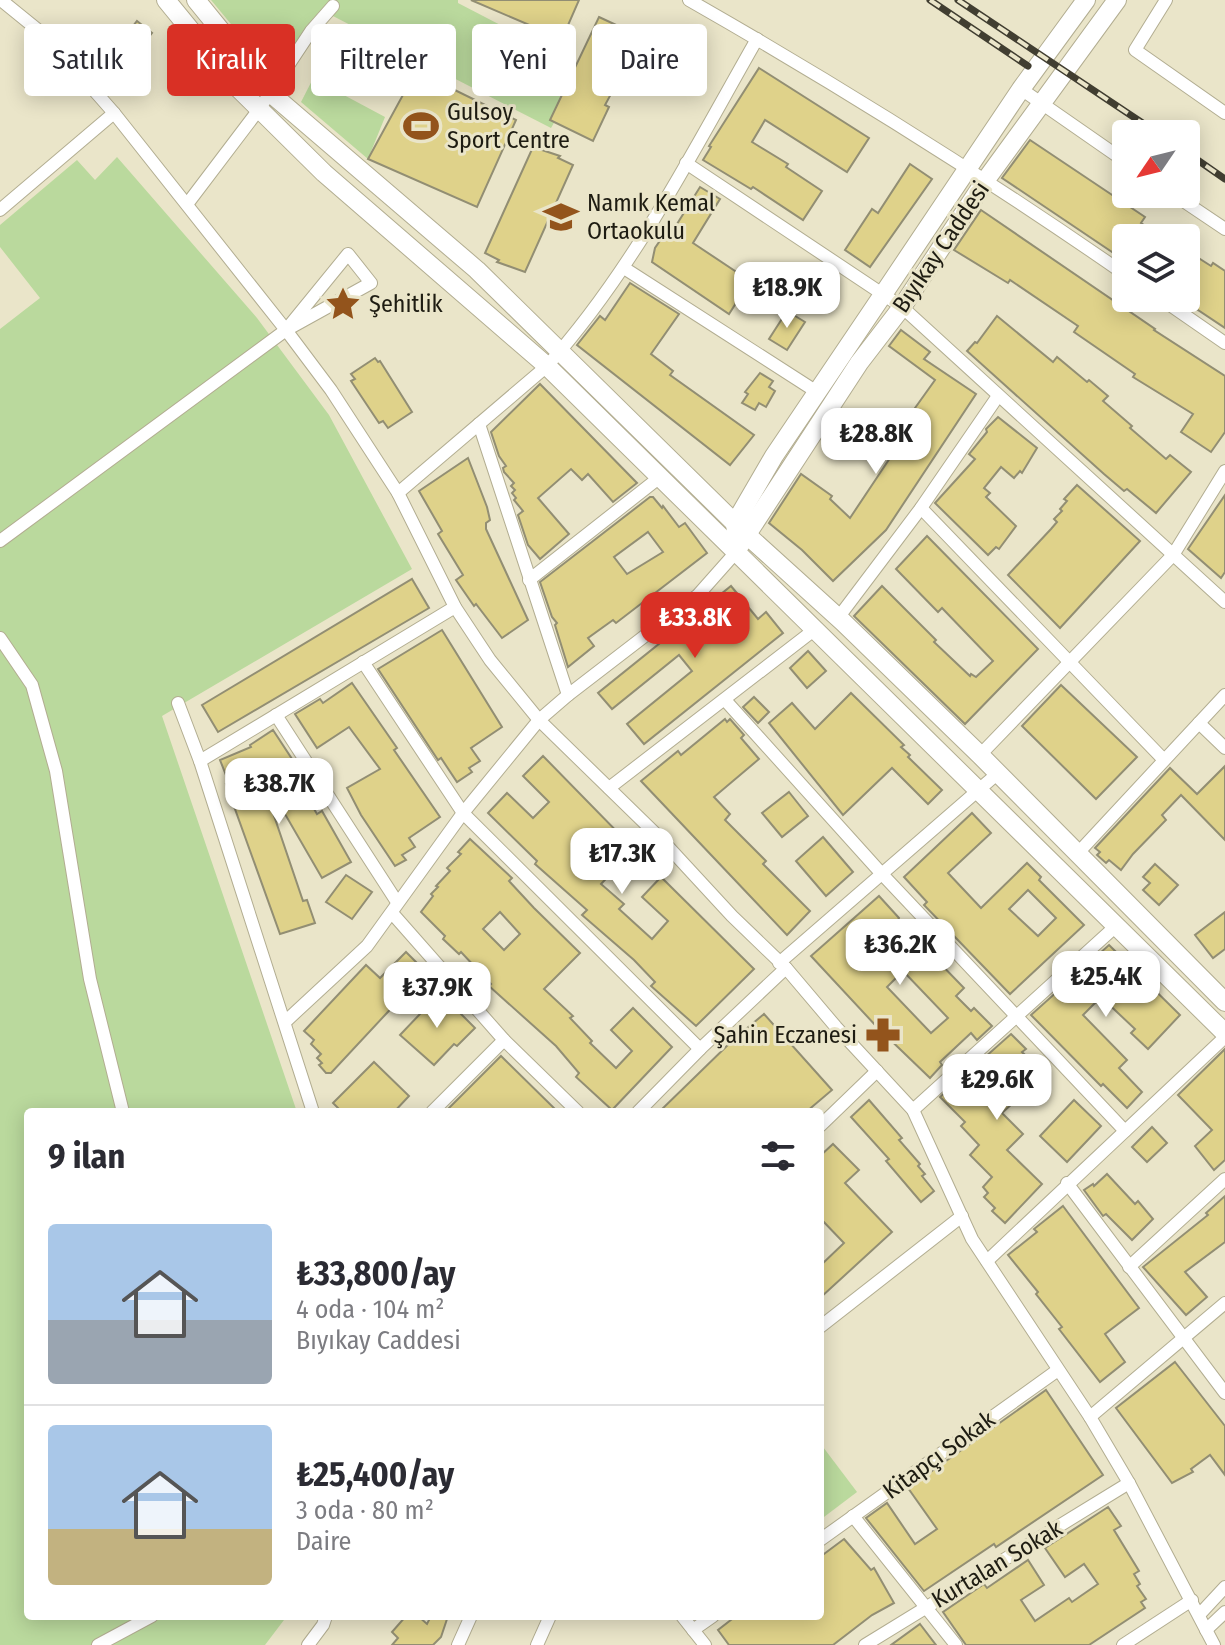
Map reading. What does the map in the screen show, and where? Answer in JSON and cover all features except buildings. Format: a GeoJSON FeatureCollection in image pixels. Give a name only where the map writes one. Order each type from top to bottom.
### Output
{"type":"FeatureCollection","features":[{"type":"Feature","properties":{"kind":"street"},"geometry":{"type":"LineString","coordinates":[[1,0],[49,39],[114,113],[188,203],[331,390],[398,493],[455,607],[490,660],[539,720],[660,838],[732,916],[783,965],[913,1110],[962,1216],[987,1261],[1090,1417],[1129,1483],[1214,1645]]}},
{"type":"Feature","properties":{"kind":"street"},"geometry":{"type":"LineString","coordinates":[[166,0],[238,88],[324,173],[547,366],[660,477],[739,536],[838,618],[1223,995]]}},
{"type":"Feature","properties":{"kind":"street"},"geometry":{"type":"LineString","coordinates":[[196,0],[216,24]]}},
{"type":"Feature","properties":{"kind":"street"},"geometry":{"type":"LineString","coordinates":[[689,0],[985,181],[1112,266]]}},
{"type":"Feature","properties":{"kind":"street","name":"Bıyıkay Caddesi"},"geometry":{"type":"LineString","coordinates":[[739,536],[774,456],[1021,89],[1086,0]]}},
{"type":"Feature","properties":{"kind":"street","name":"Bıyıkay Caddesi"},"geometry":{"type":"LineString","coordinates":[[739,536],[859,363],[902,307],[985,181],[1117,0]]}},
{"type":"Feature","properties":{"kind":"street"},"geometry":{"type":"LineString","coordinates":[[1166,0],[1135,50],[1225,113]]}},
{"type":"Feature","properties":{"kind":"street"},"geometry":{"type":"LineString","coordinates":[[295,55],[333,6]]}},
{"type":"Feature","properties":{"kind":"street"},"geometry":{"type":"LineString","coordinates":[[398,493],[560,352],[624,268],[757,39]]}},
{"type":"Feature","properties":{"kind":"street"},"geometry":{"type":"LineString","coordinates":[[1021,89],[1112,152]]}},
{"type":"Feature","properties":{"kind":"street"},"geometry":{"type":"LineString","coordinates":[[188,203],[268,96]]}},
{"type":"Feature","properties":{"kind":"street"},"geometry":{"type":"LineString","coordinates":[[277,96],[477,270],[560,352],[739,536],[814,630],[1225,1035],[987,1261]]}},
{"type":"Feature","properties":{"kind":"street"},"geometry":{"type":"LineString","coordinates":[[0,210],[114,113]]}},
{"type":"Feature","properties":{"kind":"street"},"geometry":{"type":"LineString","coordinates":[[686,163],[902,307],[1225,602]]}},
{"type":"Feature","properties":{"kind":"street"},"geometry":{"type":"LineString","coordinates":[[1194,208],[1225,229]]}},
{"type":"Feature","properties":{"kind":"street"},"geometry":{"type":"LineString","coordinates":[[0,541],[286,330],[371,283],[348,254],[286,330]]}},
{"type":"Feature","properties":{"kind":"street"},"geometry":{"type":"LineString","coordinates":[[624,268],[817,392]]}},
{"type":"Feature","properties":{"kind":"street"},"geometry":{"type":"LineString","coordinates":[[1180,312],[1225,343]]}},
{"type":"Feature","properties":{"kind":"street"},"geometry":{"type":"LineString","coordinates":[[838,618],[921,508],[998,396]]}},
{"type":"Feature","properties":{"kind":"street"},"geometry":{"type":"LineString","coordinates":[[479,424],[568,695]]}},
{"type":"Feature","properties":{"kind":"street"},"geometry":{"type":"LineString","coordinates":[[980,755],[1173,555],[1225,471]]}},
{"type":"Feature","properties":{"kind":"street"},"geometry":{"type":"LineString","coordinates":[[529,580],[660,477]]}},
{"type":"Feature","properties":{"kind":"street"},"geometry":{"type":"LineString","coordinates":[[921,508],[1164,760]]}},
{"type":"Feature","properties":{"kind":"street"},"geometry":{"type":"LineString","coordinates":[[285,1022],[367,946],[463,813],[539,720],[698,595],[739,536]]}},
{"type":"Feature","properties":{"kind":"street"},"geometry":{"type":"LineString","coordinates":[[200,761],[455,607]]}},
{"type":"Feature","properties":{"kind":"street"},"geometry":{"type":"LineString","coordinates":[[609,788],[814,630]]}},
{"type":"Feature","properties":{"kind":"street"},"geometry":{"type":"LineString","coordinates":[[0,638],[32,685],[56,771],[90,979],[122,1108]]}},
{"type":"Feature","properties":{"kind":"street"},"geometry":{"type":"LineString","coordinates":[[363,662],[463,813],[700,1049]]}},
{"type":"Feature","properties":{"kind":"street"},"geometry":{"type":"LineString","coordinates":[[1078,853],[1225,695]]}},
{"type":"Feature","properties":{"kind":"street"},"geometry":{"type":"LineString","coordinates":[[725,700],[881,873],[1125,1131]]}},
{"type":"Feature","properties":{"kind":"street"},"geometry":{"type":"LineString","coordinates":[[178,703],[200,761],[312,1108]]}},
{"type":"Feature","properties":{"kind":"street"},"geometry":{"type":"LineString","coordinates":[[276,715],[395,908],[504,1040],[574,1108]]}},
{"type":"Feature","properties":{"kind":"street"},"geometry":{"type":"LineString","coordinates":[[1199,723],[1225,748]]}},
{"type":"Feature","properties":{"kind":"street"},"geometry":{"type":"LineString","coordinates":[[642,1108],[783,965],[881,873],[997,774]]}},
{"type":"Feature","properties":{"kind":"street"},"geometry":{"type":"LineString","coordinates":[[913,1110],[1116,926]]}},
{"type":"Feature","properties":{"kind":"street"},"geometry":{"type":"LineString","coordinates":[[436,1108],[504,1040]]}},
{"type":"Feature","properties":{"kind":"street"},"geometry":{"type":"LineString","coordinates":[[824,1122],[877,1071]]}},
{"type":"Feature","properties":{"kind":"street"},"geometry":{"type":"LineString","coordinates":[[1129,1267],[1225,1179]]}},
{"type":"Feature","properties":{"kind":"street"},"geometry":{"type":"LineString","coordinates":[[1067,1183],[1225,1393]]}},
{"type":"Feature","properties":{"kind":"street"},"geometry":{"type":"LineString","coordinates":[[824,1324],[962,1216]]}},
{"type":"Feature","properties":{"kind":"street"},"geometry":{"type":"LineString","coordinates":[[1090,1417],[1225,1303]]}},
{"type":"Feature","properties":{"kind":"street","name":"Kitapçı Sokak"},"geometry":{"type":"LineString","coordinates":[[824,1537],[1058,1370]]}},
{"type":"Feature","properties":{"kind":"street","name":"Kurtalan Sokak"},"geometry":{"type":"LineString","coordinates":[[865,1645],[1129,1483]]}},
{"type":"Feature","properties":{"kind":"street"},"geometry":{"type":"LineString","coordinates":[[853,1516],[956,1645]]}},
{"type":"Feature","properties":{"kind":"street"},"geometry":{"type":"LineString","coordinates":[[1199,1615],[1225,1587]]}},
{"type":"Feature","properties":{"kind":"street"},"geometry":{"type":"LineString","coordinates":[[1123,1645],[1192,1600]]}},
{"type":"Feature","properties":{"kind":"street"},"geometry":{"type":"LineString","coordinates":[[1206,1630],[1225,1612]]}},
{"type":"Feature","properties":{"kind":"street"},"geometry":{"type":"LineString","coordinates":[[98,1645],[145,1620]]}},
{"type":"Feature","properties":{"kind":"street"},"geometry":{"type":"LineString","coordinates":[[308,1645],[325,1620]]}},
{"type":"Feature","properties":{"kind":"street"},"geometry":{"type":"LineString","coordinates":[[458,1645],[469,1620]]}},
{"type":"Feature","properties":{"kind":"street"},"geometry":{"type":"LineString","coordinates":[[537,1645],[548,1620]]}},
{"type":"Feature","properties":{"kind":"street"},"geometry":{"type":"LineString","coordinates":[[685,1620],[705,1645]]}},
{"type":"Feature","properties":{"kind":"street"},"geometry":{"type":"LineString","coordinates":[[693,1630],[707,1620]]}},
{"type":"Feature","properties":{"kind":"green space"},"geometry":{"type":"Polygon","coordinates":[[[211,0],[458,0],[458,3],[498,24],[472,24],[472,87],[456,79],[456,24],[348,24],[329,14],[318,13],[295,47],[295,24],[231,24],[211,0]]]}},
{"type":"Feature","properties":{"kind":"green space"},"geometry":{"type":"Polygon","coordinates":[[[576,64],[585,69],[576,85],[576,64]]]}},
{"type":"Feature","properties":{"kind":"green space"},"geometry":{"type":"Polygon","coordinates":[[[311,83],[311,96],[346,96],[385,117],[368,159],[301,102],[311,83]]]}},
{"type":"Feature","properties":{"kind":"green space"},"geometry":{"type":"Polygon","coordinates":[[[489,96],[569,96],[551,128],[489,96]]]}},
{"type":"Feature","properties":{"kind":"green space"},"geometry":{"type":"Polygon","coordinates":[[[117,157],[257,318],[329,415],[412,569],[162,716],[296,1108],[24,1108],[24,1620],[284,1620],[265,1645],[0,1645],[0,329],[40,298],[0,247],[0,225],[77,160],[95,180],[117,157]]]}},
{"type":"Feature","properties":{"kind":"green space"},"geometry":{"type":"Polygon","coordinates":[[[824,1448],[857,1492],[824,1517],[824,1448]]]}},
{"type":"Feature","properties":{"kind":"railway"},"geometry":{"type":"LineString","coordinates":[[930,0],[1028,66]]}},
{"type":"Feature","properties":{"kind":"railway"},"geometry":{"type":"LineString","coordinates":[[958,0],[1138,120]]}},
{"type":"Feature","properties":{"kind":"railway"},"geometry":{"type":"LineString","coordinates":[[1200,162],[1225,179]]}},
{"type":"Feature","properties":{"kind":"place","name":"Gulsoy Sport Centre"},"geometry":{"type":"Point","coordinates":[421,126]}},
{"type":"Feature","properties":{"kind":"place","name":"Namık Kemal Ortaokulu"},"geometry":{"type":"Point","coordinates":[561,217]}},
{"type":"Feature","properties":{"kind":"place","name":"Şehitlik"},"geometry":{"type":"Point","coordinates":[343,304]}},
{"type":"Feature","properties":{"kind":"place","name":"Şahin Eczanesi"},"geometry":{"type":"Point","coordinates":[883,1035]}}]}
